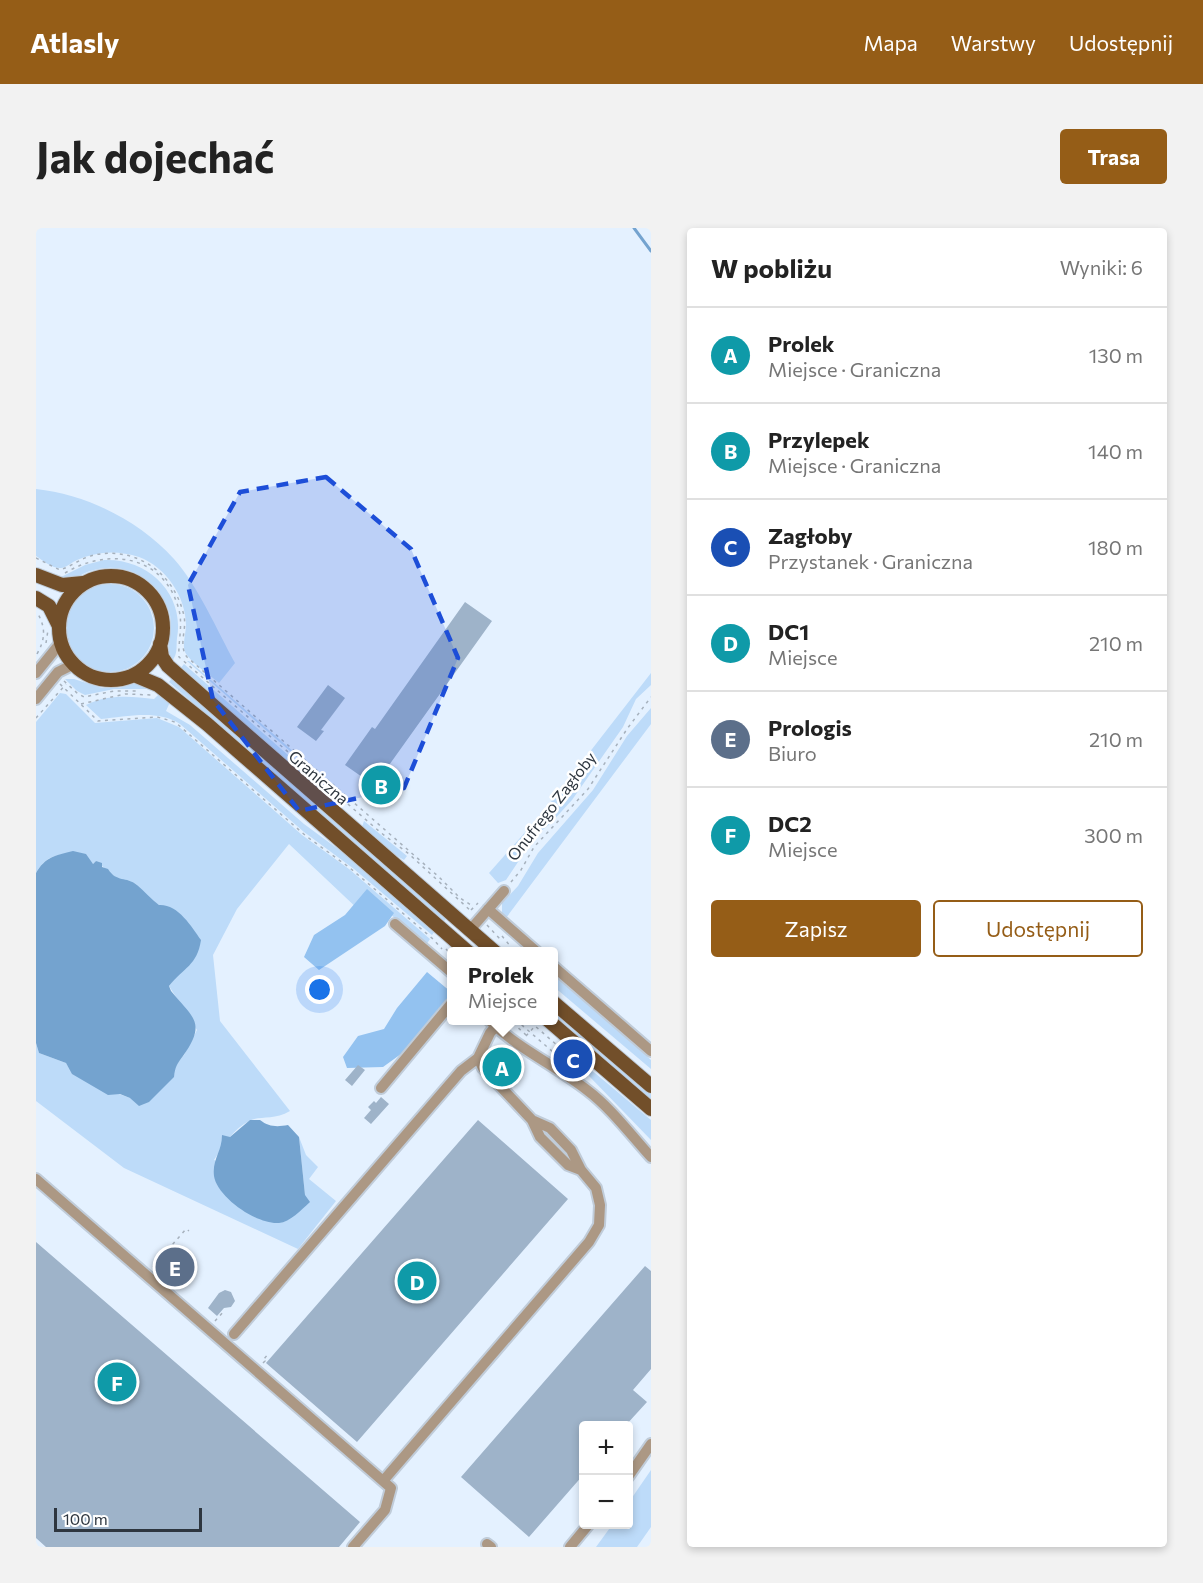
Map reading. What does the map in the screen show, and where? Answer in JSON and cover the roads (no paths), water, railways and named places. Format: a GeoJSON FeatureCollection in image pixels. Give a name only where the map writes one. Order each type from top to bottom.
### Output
{"type":"FeatureCollection","features":[{"type":"Feature","properties":{"kind":"main road"},"geometry":{"type":"LineString","coordinates":[[36,575],[62,585],[85,582],[100,577],[118,576],[140,585],[148,592],[158,609],[162,621],[160,644],[151,662],[134,675],[117,680],[97,678],[74,664],[68,657],[59,626],[49,606],[36,598]]}},
{"type":"Feature","properties":{"kind":"main road"},"geometry":{"type":"LineString","coordinates":[[59,626],[67,601],[85,582]]}},
{"type":"Feature","properties":{"kind":"main road","name":"Graniczna"},"geometry":{"type":"LineString","coordinates":[[160,644],[162,657],[168,666],[490,947]]}},
{"type":"Feature","properties":{"kind":"main road","name":"Graniczna"},"geometry":{"type":"LineString","coordinates":[[134,675],[158,685],[207,724],[463,947]]}},
{"type":"Feature","properties":{"kind":"main road"},"geometry":{"type":"LineString","coordinates":[[558,1006],[651,1086]]}},
{"type":"Feature","properties":{"kind":"main road"},"geometry":{"type":"LineString","coordinates":[[554,1025],[651,1109]]}},
{"type":"Feature","properties":{"kind":"street"},"geometry":{"type":"LineString","coordinates":[[36,673],[62,641]]}},
{"type":"Feature","properties":{"kind":"street"},"geometry":{"type":"LineString","coordinates":[[36,699],[58,672],[74,664]]}},
{"type":"Feature","properties":{"kind":"street"},"geometry":{"type":"LineString","coordinates":[[470,930],[504,891]]}},
{"type":"Feature","properties":{"kind":"street"},"geometry":{"type":"LineString","coordinates":[[488,909],[532,947]]}},
{"type":"Feature","properties":{"kind":"street"},"geometry":{"type":"LineString","coordinates":[[395,924],[447,969]]}},
{"type":"Feature","properties":{"kind":"street"},"geometry":{"type":"LineString","coordinates":[[558,970],[651,1051]]}},
{"type":"Feature","properties":{"kind":"street"},"geometry":{"type":"LineString","coordinates":[[381,1088],[447,1009]]}},
{"type":"Feature","properties":{"kind":"street"},"geometry":{"type":"LineString","coordinates":[[234,1334],[461,1071],[478,1058],[494,1025]]}},
{"type":"Feature","properties":{"kind":"street"},"geometry":{"type":"LineString","coordinates":[[497,1025],[513,1042],[590,1092],[651,1157]]}},
{"type":"Feature","properties":{"kind":"street"},"geometry":{"type":"LineString","coordinates":[[383,1481],[590,1242],[599,1225],[600,1205],[596,1188],[581,1170],[571,1150],[550,1128],[532,1120],[483,1068],[478,1058]]}},
{"type":"Feature","properties":{"kind":"street"},"geometry":{"type":"LineString","coordinates":[[36,1179],[391,1488],[385,1510],[353,1547]]}},
{"type":"Feature","properties":{"kind":"street"},"geometry":{"type":"LineString","coordinates":[[629,1475],[651,1444]]}},
{"type":"Feature","properties":{"kind":"street"},"geometry":{"type":"LineString","coordinates":[[570,1547],[585,1529]]}},
{"type":"Feature","properties":{"kind":"waterway"},"geometry":{"type":"LineString","coordinates":[[634,228],[651,251]]}},
{"type":"Feature","properties":{"kind":"place","name":"Przylepek"},"geometry":{"type":"Point","coordinates":[381,785]}},
{"type":"Feature","properties":{"kind":"place","name":"Zagłoby"},"geometry":{"type":"Point","coordinates":[573,1059]}},
{"type":"Feature","properties":{"kind":"place","name":"Prolek"},"geometry":{"type":"Point","coordinates":[502,1067]}},
{"type":"Feature","properties":{"kind":"place","name":"Prologis"},"geometry":{"type":"Point","coordinates":[175,1267]}},
{"type":"Feature","properties":{"kind":"place","name":"DC1"},"geometry":{"type":"Point","coordinates":[417,1281]}},
{"type":"Feature","properties":{"kind":"place","name":"DC2"},"geometry":{"type":"Point","coordinates":[117,1382]}}]}
